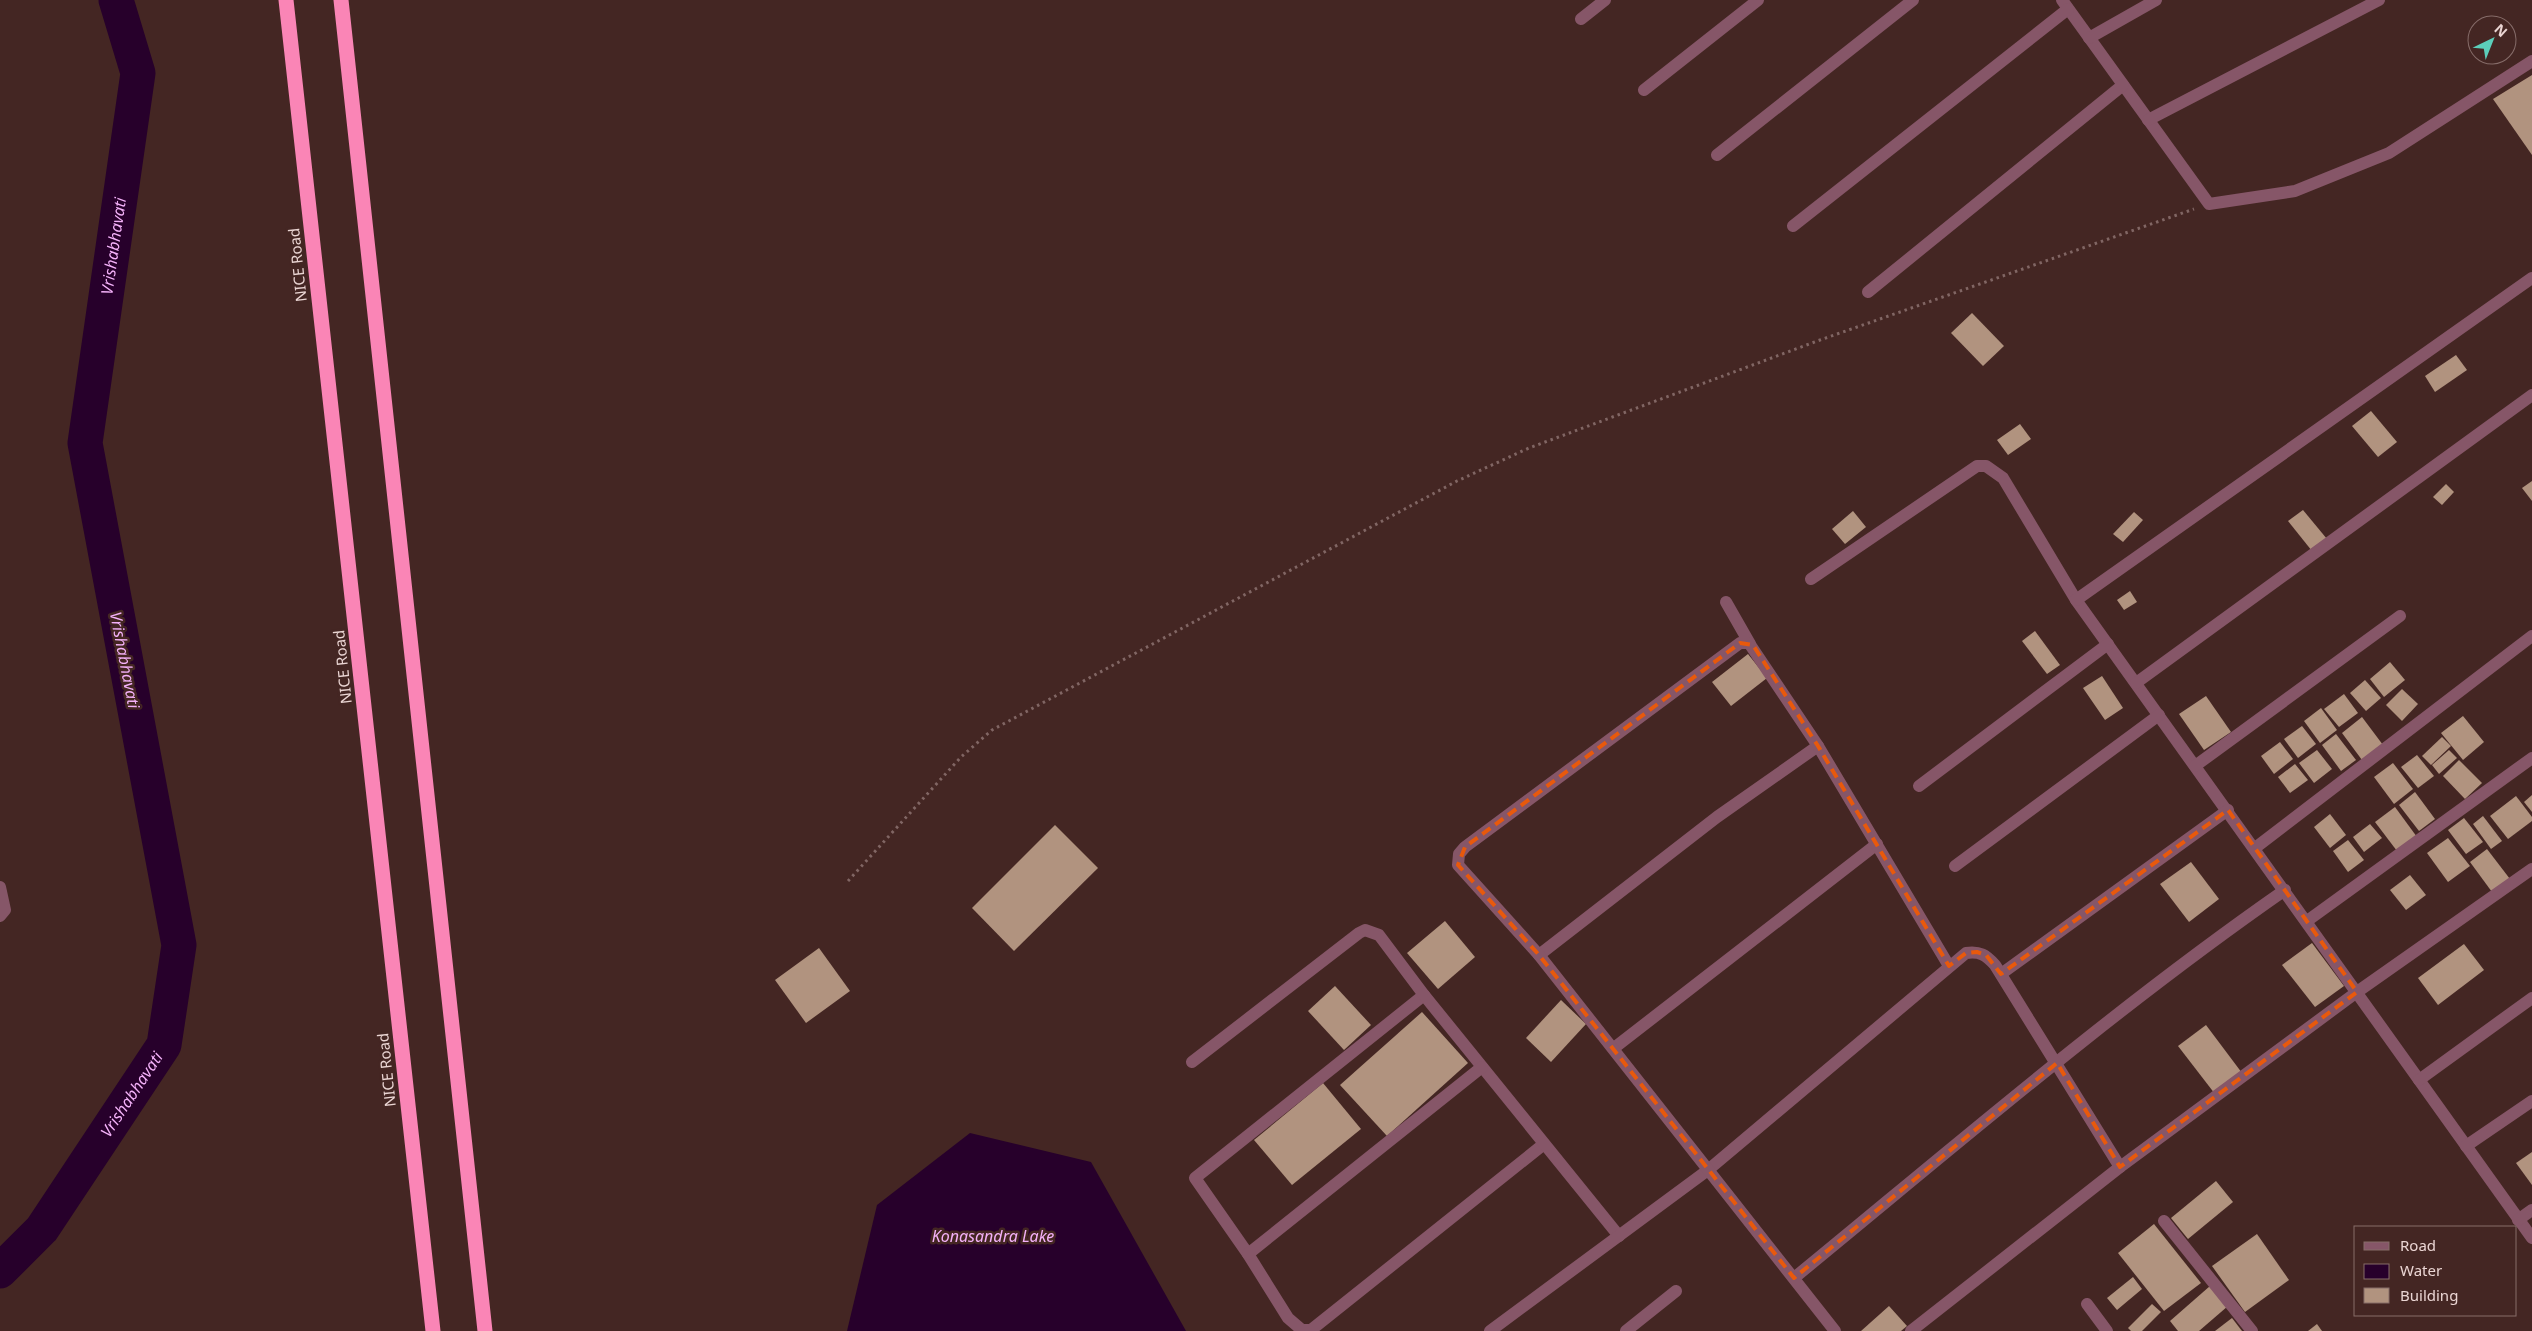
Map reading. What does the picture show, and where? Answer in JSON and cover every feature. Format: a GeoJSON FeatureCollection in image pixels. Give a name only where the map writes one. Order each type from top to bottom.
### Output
{"type":"FeatureCollection","features":[{"type":"Feature","properties":{"kind":"highway","name":"NICE Road"},"geometry":{"type":"LineString","coordinates":[[286,0],[432,1331]]}},
{"type":"Feature","properties":{"kind":"highway"},"geometry":{"type":"LineString","coordinates":[[341,0],[485,1331]]}},
{"type":"Feature","properties":{"kind":"street"},"geometry":{"type":"LineString","coordinates":[[1581,20],[1605,0]]}},
{"type":"Feature","properties":{"kind":"street"},"geometry":{"type":"LineString","coordinates":[[1644,90],[1758,0]]}},
{"type":"Feature","properties":{"kind":"street"},"geometry":{"type":"LineString","coordinates":[[1718,155],[1913,0]]}},
{"type":"Feature","properties":{"kind":"street"},"geometry":{"type":"LineString","coordinates":[[2089,38],[2156,0]]}},
{"type":"Feature","properties":{"kind":"street"},"geometry":{"type":"LineString","coordinates":[[2148,120],[2379,0]]}},
{"type":"Feature","properties":{"kind":"street"},"geometry":{"type":"LineString","coordinates":[[1794,226],[2065,5],[2209,204],[2295,191],[2389,152],[2532,61]]}},
{"type":"Feature","properties":{"kind":"street"},"geometry":{"type":"LineString","coordinates":[[1868,292],[2123,85]]}},
{"type":"Feature","properties":{"kind":"street"},"geometry":{"type":"LineString","coordinates":[[2076,600],[2532,278]]}},
{"type":"Feature","properties":{"kind":"street"},"geometry":{"type":"LineString","coordinates":[[2136,683],[2532,395]]}},
{"type":"Feature","properties":{"kind":"street"},"geometry":{"type":"LineString","coordinates":[[1811,579],[1977,466],[1986,466],[2003,478],[2076,600],[2228,810],[2532,1238]]}},
{"type":"Feature","properties":{"kind":"street"},"geometry":{"type":"LineString","coordinates":[[1726,602],[1750,644],[1818,746],[1949,966]]}},
{"type":"Feature","properties":{"kind":"street"},"geometry":{"type":"LineString","coordinates":[[2195,766],[2400,616]]}},
{"type":"Feature","properties":{"kind":"street"},"geometry":{"type":"LineString","coordinates":[[2255,848],[2532,636]]}},
{"type":"Feature","properties":{"kind":"street"},"geometry":{"type":"LineString","coordinates":[[1750,644],[1740,643],[1465,847],[1459,854],[1458,865],[1539,955],[1835,1331]]}},
{"type":"Feature","properties":{"kind":"street"},"geometry":{"type":"LineString","coordinates":[[1919,786],[2108,644]]}},
{"type":"Feature","properties":{"kind":"street"},"geometry":{"type":"LineString","coordinates":[[1955,866],[2160,715]]}},
{"type":"Feature","properties":{"kind":"street"},"geometry":{"type":"LineString","coordinates":[[1539,955],[1717,817],[1818,746]]}},
{"type":"Feature","properties":{"kind":"street"},"geometry":{"type":"LineString","coordinates":[[2307,921],[2532,758]]}},
{"type":"Feature","properties":{"kind":"street"},"geometry":{"type":"LineString","coordinates":[[2001,974],[2228,810]]}},
{"type":"Feature","properties":{"kind":"street"},"geometry":{"type":"LineString","coordinates":[[1614,1048],[1877,844]]}},
{"type":"Feature","properties":{"kind":"street"},"geometry":{"type":"LineString","coordinates":[[1910,1331],[2120,1167],[2357,992],[2532,869]]}},
{"type":"Feature","properties":{"kind":"street"},"geometry":{"type":"LineString","coordinates":[[0,887],[5,910],[0,916]]}},
{"type":"Feature","properties":{"kind":"street"},"geometry":{"type":"LineString","coordinates":[[1794,1278],[2057,1063],[2232,927],[2285,890]]}},
{"type":"Feature","properties":{"kind":"street"},"geometry":{"type":"LineString","coordinates":[[1192,1062],[1365,930],[1379,935],[1424,995],[1619,1236]]}},
{"type":"Feature","properties":{"kind":"street"},"geometry":{"type":"LineString","coordinates":[[1490,1331],[1708,1170],[1966,953],[1977,952],[1986,955],[2001,974],[2120,1167]]}},
{"type":"Feature","properties":{"kind":"street"},"geometry":{"type":"LineString","coordinates":[[1424,995],[1195,1178],[1248,1254],[1288,1318],[1302,1331],[1311,1330],[1544,1144]]}},
{"type":"Feature","properties":{"kind":"street"},"geometry":{"type":"LineString","coordinates":[[2419,1080],[2532,998]]}},
{"type":"Feature","properties":{"kind":"street"},"geometry":{"type":"LineString","coordinates":[[1248,1254],[1482,1067]]}},
{"type":"Feature","properties":{"kind":"street"},"geometry":{"type":"LineString","coordinates":[[2466,1146],[2532,1101]]}},
{"type":"Feature","properties":{"kind":"street"},"geometry":{"type":"LineString","coordinates":[[2518,1220],[2532,1210]]}},
{"type":"Feature","properties":{"kind":"street"},"geometry":{"type":"LineString","coordinates":[[2164,1221],[2252,1331]]}},
{"type":"Feature","properties":{"kind":"street"},"geometry":{"type":"LineString","coordinates":[[1626,1331],[1676,1290]]}},
{"type":"Feature","properties":{"kind":"street"},"geometry":{"type":"LineString","coordinates":[[2087,1304],[2107,1331]]}},
{"type":"Feature","properties":{"kind":"path"},"geometry":{"type":"LineString","coordinates":[[848,881],[961,757],[992,730],[1458,481],[1529,448],[1820,340],[2209,204]]}},
{"type":"Feature","properties":{"kind":"highlighted area"},"geometry":{"type":"Polygon","coordinates":[[[1740,643],[1753,645],[1818,746],[1949,966],[1966,953],[1977,952],[1986,955],[2001,974],[2228,810],[2357,992],[2120,1167],[2057,1063],[1794,1278],[1539,955],[1458,865],[1465,847],[1740,643]]]}},
{"type":"Feature","properties":{"kind":"water","name":"Konasandra Lake"},"geometry":{"type":"Polygon","coordinates":[[[970,1133],[1091,1162],[1186,1331],[847,1331],[877,1205],[970,1133]]]}},
{"type":"Feature","properties":{"kind":"building"},"geometry":{"type":"Polygon","coordinates":[[[2532,75],[2532,155],[2493,99],[2532,75]]]}},
{"type":"Feature","properties":{"kind":"building"},"geometry":{"type":"Polygon","coordinates":[[[1972,313],[2004,346],[1983,366],[1951,333],[1972,313]]]}},
{"type":"Feature","properties":{"kind":"building"},"geometry":{"type":"Polygon","coordinates":[[[2456,355],[2467,370],[2435,392],[2425,376],[2456,355]]]}},
{"type":"Feature","properties":{"kind":"building"},"geometry":{"type":"Polygon","coordinates":[[[2371,411],[2397,442],[2378,457],[2352,426],[2371,411]]]}},
{"type":"Feature","properties":{"kind":"building"},"geometry":{"type":"Polygon","coordinates":[[[2020,424],[2031,439],[2008,455],[1997,440],[2020,424]]]}},
{"type":"Feature","properties":{"kind":"building"},"geometry":{"type":"Polygon","coordinates":[[[2532,481],[2532,501],[2522,488],[2532,481]]]}},
{"type":"Feature","properties":{"kind":"building"},"geometry":{"type":"Polygon","coordinates":[[[2446,484],[2454,492],[2442,505],[2433,497],[2446,484]]]}},
{"type":"Feature","properties":{"kind":"building"},"geometry":{"type":"Polygon","coordinates":[[[2303,510],[2327,539],[2312,551],[2288,521],[2303,510]]]}},
{"type":"Feature","properties":{"kind":"building"},"geometry":{"type":"Polygon","coordinates":[[[1853,511],[1866,527],[1845,544],[1832,529],[1853,511]]]}},
{"type":"Feature","properties":{"kind":"building"},"geometry":{"type":"Polygon","coordinates":[[[2134,512],[2143,520],[2123,542],[2113,534],[2134,512]]]}},
{"type":"Feature","properties":{"kind":"building"},"geometry":{"type":"Polygon","coordinates":[[[2130,591],[2137,602],[2124,610],[2117,600],[2130,591]]]}},
{"type":"Feature","properties":{"kind":"building"},"geometry":{"type":"Polygon","coordinates":[[[2035,631],[2060,665],[2047,674],[2022,641],[2035,631]]]}},
{"type":"Feature","properties":{"kind":"building"},"geometry":{"type":"Polygon","coordinates":[[[1748,654],[1767,678],[1731,706],[1712,682],[1748,654]]]}},
{"type":"Feature","properties":{"kind":"building"},"geometry":{"type":"Polygon","coordinates":[[[2390,662],[2405,680],[2384,697],[2370,679],[2390,662]]]}},
{"type":"Feature","properties":{"kind":"building"},"geometry":{"type":"Polygon","coordinates":[[[2102,676],[2123,708],[2105,720],[2083,688],[2102,676]]]}},
{"type":"Feature","properties":{"kind":"building"},"geometry":{"type":"Polygon","coordinates":[[[2365,680],[2381,698],[2366,711],[2350,693],[2365,680]]]}},
{"type":"Feature","properties":{"kind":"building"},"geometry":{"type":"Polygon","coordinates":[[[2402,689],[2418,704],[2402,721],[2386,705],[2402,689]]]}},
{"type":"Feature","properties":{"kind":"building"},"geometry":{"type":"Polygon","coordinates":[[[2344,694],[2358,713],[2339,727],[2324,709],[2344,694]]]}},
{"type":"Feature","properties":{"kind":"building"},"geometry":{"type":"Polygon","coordinates":[[[2206,696],[2231,732],[2204,750],[2179,714],[2206,696]]]}},
{"type":"Feature","properties":{"kind":"building"},"geometry":{"type":"Polygon","coordinates":[[[2321,708],[2337,730],[2320,743],[2304,721],[2321,708]]]}},
{"type":"Feature","properties":{"kind":"building"},"geometry":{"type":"Polygon","coordinates":[[[2463,716],[2484,742],[2463,760],[2441,733],[2463,716]]]}},
{"type":"Feature","properties":{"kind":"building"},"geometry":{"type":"Polygon","coordinates":[[[2362,717],[2383,745],[2362,760],[2342,733],[2362,717]]]}},
{"type":"Feature","properties":{"kind":"building"},"geometry":{"type":"Polygon","coordinates":[[[2302,726],[2316,744],[2298,758],[2284,739],[2302,726]]]}},
{"type":"Feature","properties":{"kind":"building"},"geometry":{"type":"Polygon","coordinates":[[[2336,734],[2356,760],[2341,771],[2322,745],[2336,734]]]}},
{"type":"Feature","properties":{"kind":"building"},"geometry":{"type":"Polygon","coordinates":[[[2442,737],[2451,746],[2431,765],[2422,756],[2442,737]]]}},
{"type":"Feature","properties":{"kind":"building"},"geometry":{"type":"Polygon","coordinates":[[[2280,742],[2293,759],[2274,774],[2261,756],[2280,742]]]}},
{"type":"Feature","properties":{"kind":"building"},"geometry":{"type":"Polygon","coordinates":[[[2317,750],[2332,769],[2314,783],[2299,763],[2317,750]]]}},
{"type":"Feature","properties":{"kind":"building"},"geometry":{"type":"Polygon","coordinates":[[[2449,750],[2457,758],[2439,774],[2432,765],[2449,750]]]}},
{"type":"Feature","properties":{"kind":"building"},"geometry":{"type":"Polygon","coordinates":[[[2417,755],[2434,776],[2418,788],[2401,767],[2417,755]]]}},
{"type":"Feature","properties":{"kind":"building"},"geometry":{"type":"Polygon","coordinates":[[[2459,760],[2482,783],[2465,799],[2443,776],[2459,760]]]}},
{"type":"Feature","properties":{"kind":"building"},"geometry":{"type":"Polygon","coordinates":[[[2393,763],[2413,789],[2394,804],[2374,777],[2393,763]]]}},
{"type":"Feature","properties":{"kind":"building"},"geometry":{"type":"Polygon","coordinates":[[[2295,764],[2308,780],[2290,793],[2278,777],[2295,764]]]}},
{"type":"Feature","properties":{"kind":"building"},"geometry":{"type":"Polygon","coordinates":[[[2415,792],[2435,819],[2419,831],[2399,805],[2415,792]]]}},
{"type":"Feature","properties":{"kind":"building"},"geometry":{"type":"Polygon","coordinates":[[[2532,795],[2532,812],[2524,802],[2532,795]]]}},
{"type":"Feature","properties":{"kind":"building"},"geometry":{"type":"Polygon","coordinates":[[[2516,796],[2532,817],[2532,821],[2508,839],[2490,816],[2516,796]]]}},
{"type":"Feature","properties":{"kind":"building"},"geometry":{"type":"Polygon","coordinates":[[[2395,807],[2417,837],[2397,851],[2375,822],[2395,807]]]}},
{"type":"Feature","properties":{"kind":"building"},"geometry":{"type":"Polygon","coordinates":[[[2330,814],[2346,835],[2330,848],[2314,827],[2330,814]]]}},
{"type":"Feature","properties":{"kind":"building"},"geometry":{"type":"Polygon","coordinates":[[[2483,816],[2502,841],[2491,849],[2473,824],[2483,816]]]}},
{"type":"Feature","properties":{"kind":"building"},"geometry":{"type":"Polygon","coordinates":[[[2464,818],[2483,842],[2466,854],[2448,830],[2464,818]]]}},
{"type":"Feature","properties":{"kind":"building"},"geometry":{"type":"Polygon","coordinates":[[[2370,824],[2382,838],[2364,852],[2353,837],[2370,824]]]}},
{"type":"Feature","properties":{"kind":"building"},"geometry":{"type":"Polygon","coordinates":[[[1055,825],[1098,868],[1014,951],[972,908],[1055,825]]]}},
{"type":"Feature","properties":{"kind":"building"},"geometry":{"type":"Polygon","coordinates":[[[2448,838],[2470,866],[2448,882],[2427,853],[2448,838]]]}},
{"type":"Feature","properties":{"kind":"building"},"geometry":{"type":"Polygon","coordinates":[[[2348,840],[2364,860],[2348,872],[2333,851],[2348,840]]]}},
{"type":"Feature","properties":{"kind":"building"},"geometry":{"type":"Polygon","coordinates":[[[2487,849],[2510,879],[2492,892],[2470,862],[2487,849]]]}},
{"type":"Feature","properties":{"kind":"building"},"geometry":{"type":"Polygon","coordinates":[[[2191,862],[2219,899],[2189,922],[2160,884],[2191,862]]]}},
{"type":"Feature","properties":{"kind":"building"},"geometry":{"type":"Polygon","coordinates":[[[2410,875],[2426,895],[2406,910],[2390,890],[2410,875]]]}},
{"type":"Feature","properties":{"kind":"building"},"geometry":{"type":"Polygon","coordinates":[[[1445,921],[1475,957],[1438,989],[1407,953],[1445,921]]]}},
{"type":"Feature","properties":{"kind":"building"},"geometry":{"type":"Polygon","coordinates":[[[2312,943],[2344,986],[2315,1007],[2282,965],[2312,943]]]}},
{"type":"Feature","properties":{"kind":"building"},"geometry":{"type":"Polygon","coordinates":[[[2464,944],[2484,970],[2438,1005],[2418,978],[2464,944]]]}},
{"type":"Feature","properties":{"kind":"building"},"geometry":{"type":"Polygon","coordinates":[[[819,948],[850,991],[806,1023],[775,980],[819,948]]]}},
{"type":"Feature","properties":{"kind":"building"},"geometry":{"type":"Polygon","coordinates":[[[1335,986],[1371,1025],[1344,1050],[1308,1011],[1335,986]]]}},
{"type":"Feature","properties":{"kind":"building"},"geometry":{"type":"Polygon","coordinates":[[[1561,1000],[1586,1024],[1551,1062],[1526,1038],[1561,1000]]]}},
{"type":"Feature","properties":{"kind":"building"},"geometry":{"type":"Polygon","coordinates":[[[1422,1012],[1468,1063],[1387,1136],[1340,1085],[1422,1012]]]}},
{"type":"Feature","properties":{"kind":"building"},"geometry":{"type":"Polygon","coordinates":[[[2206,1025],[2242,1073],[2215,1094],[2178,1046],[2206,1025]]]}},
{"type":"Feature","properties":{"kind":"building"},"geometry":{"type":"Polygon","coordinates":[[[1323,1083],[1361,1129],[1292,1185],[1254,1140],[1323,1083]]]}},
{"type":"Feature","properties":{"kind":"building"},"geometry":{"type":"Polygon","coordinates":[[[2532,1152],[2532,1185],[2516,1163],[2532,1152]]]}},
{"type":"Feature","properties":{"kind":"building"},"geometry":{"type":"Polygon","coordinates":[[[2216,1181],[2233,1202],[2188,1239],[2171,1218],[2216,1181]]]}},
{"type":"Feature","properties":{"kind":"building"},"geometry":{"type":"Polygon","coordinates":[[[2154,1224],[2201,1283],[2164,1311],[2118,1253],[2154,1224]]]}},
{"type":"Feature","properties":{"kind":"building"},"geometry":{"type":"Polygon","coordinates":[[[2257,1234],[2289,1280],[2245,1312],[2212,1266],[2257,1234]]]}},
{"type":"Feature","properties":{"kind":"building"},"geometry":{"type":"Polygon","coordinates":[[[2133,1277],[2142,1289],[2117,1310],[2107,1298],[2133,1277]]]}},
{"type":"Feature","properties":{"kind":"building"},"geometry":{"type":"Polygon","coordinates":[[[2210,1286],[2228,1306],[2199,1331],[2178,1331],[2170,1321],[2210,1286]]]}},
{"type":"Feature","properties":{"kind":"building"},"geometry":{"type":"Polygon","coordinates":[[[2152,1304],[2161,1312],[2142,1331],[2131,1331],[2128,1328],[2152,1304]]]}},
{"type":"Feature","properties":{"kind":"building"},"geometry":{"type":"Polygon","coordinates":[[[1889,1306],[1907,1326],[1901,1331],[1861,1331],[1889,1306]]]}},
{"type":"Feature","properties":{"kind":"building"},"geometry":{"type":"Polygon","coordinates":[[[2232,1318],[2242,1331],[2215,1331],[2232,1318]]]}},
{"type":"Feature","properties":{"kind":"building"},"geometry":{"type":"Polygon","coordinates":[[[2317,1324],[2322,1331],[2308,1331],[2317,1324]]]}},
{"type":"Feature","properties":{"kind":"waterway","name":"Vrishabhavati"},"geometry":{"type":"LineString","coordinates":[[0,1271],[42,1229],[164,1045],[179,945],[85,443],[138,73],[116,0]]}}]}
